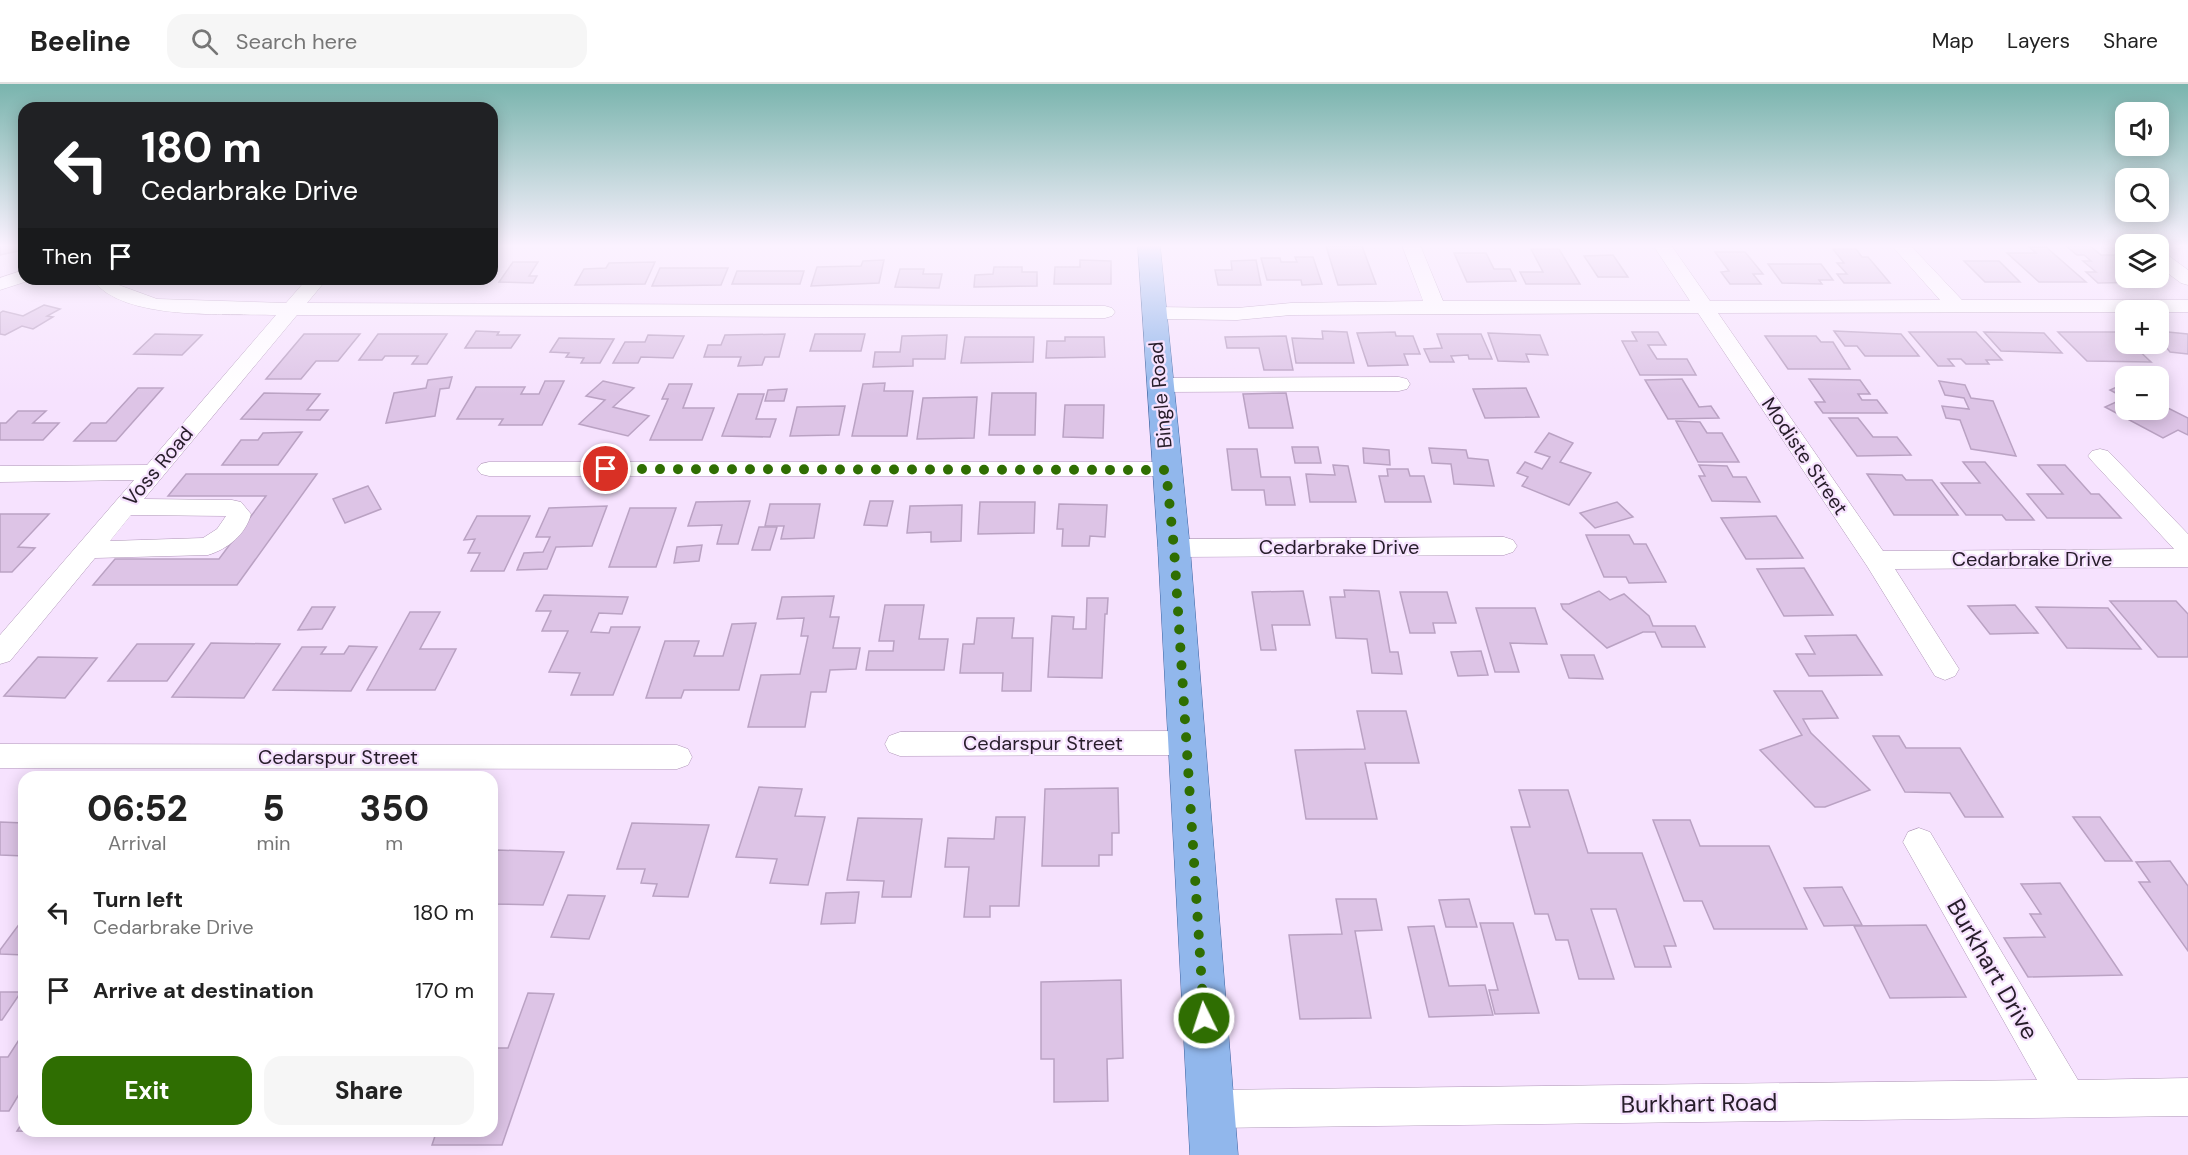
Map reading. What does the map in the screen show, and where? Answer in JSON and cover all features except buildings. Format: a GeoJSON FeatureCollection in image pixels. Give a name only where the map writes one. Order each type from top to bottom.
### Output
{"type":"FeatureCollection","features":[{"type":"Feature","properties":{"kind":"main road","name":"Bingle Road"},"geometry":{"type":"LineString","coordinates":[[1152,295],[1174,548],[1214,1155]]}},
{"type":"Feature","properties":{"kind":"street"},"geometry":{"type":"LineString","coordinates":[[127,295],[154,305],[292,309],[1106,312]]}},
{"type":"Feature","properties":{"kind":"street","name":"Voss Road"},"geometry":{"type":"LineString","coordinates":[[0,654],[304,295]]}},
{"type":"Feature","properties":{"kind":"street"},"geometry":{"type":"LineString","coordinates":[[1430,295],[1435,307]]}},
{"type":"Feature","properties":{"kind":"street","name":"Modiste Street"},"geometry":{"type":"LineString","coordinates":[[1696,295],[1876,560],[1946,669]]}},
{"type":"Feature","properties":{"kind":"street"},"geometry":{"type":"LineString","coordinates":[[1947,295],[1958,307]]}},
{"type":"Feature","properties":{"kind":"street"},"geometry":{"type":"LineString","coordinates":[[1153,313],[1237,314],[1291,309],[1435,307],[1706,309],[2188,306]]}},
{"type":"Feature","properties":{"kind":"street"},"geometry":{"type":"LineString","coordinates":[[1159,385],[1399,384]]}},
{"type":"Feature","properties":{"kind":"street"},"geometry":{"type":"LineString","coordinates":[[2100,456],[2188,549]]}},
{"type":"Feature","properties":{"kind":"street"},"geometry":{"type":"LineString","coordinates":[[489,469],[1166,470]]}},
{"type":"Feature","properties":{"kind":"street"},"geometry":{"type":"LineString","coordinates":[[0,474],[154,472]]}},
{"type":"Feature","properties":{"kind":"street"},"geometry":{"type":"LineString","coordinates":[[87,550],[208,546],[226,535],[237,521],[239,514],[232,508],[123,507]]}},
{"type":"Feature","properties":{"kind":"street","name":"Cedarbrake Drive"},"geometry":{"type":"LineString","coordinates":[[1174,548],[1504,546]]}},
{"type":"Feature","properties":{"kind":"street","name":"Cedarbrake Drive"},"geometry":{"type":"LineString","coordinates":[[1876,560],[2188,558]]}},
{"type":"Feature","properties":{"kind":"street","name":"Cedarspur Street"},"geometry":{"type":"LineString","coordinates":[[900,744],[1186,743]]}},
{"type":"Feature","properties":{"kind":"street","name":"Cedarspur Street"},"geometry":{"type":"LineString","coordinates":[[0,756],[677,757]]}},
{"type":"Feature","properties":{"kind":"street","name":"Burkhart Drive"},"geometry":{"type":"LineString","coordinates":[[1919,842],[2067,1097]]}},
{"type":"Feature","properties":{"kind":"street","name":"Burkhart Road"},"geometry":{"type":"LineString","coordinates":[[1210,1109],[2188,1097]]}},
{"type":"Feature","properties":{"kind":"route"},"geometry":{"type":"LineString","coordinates":[[606,469],[1166,470],[1174,548],[1204,1018]]}}]}
